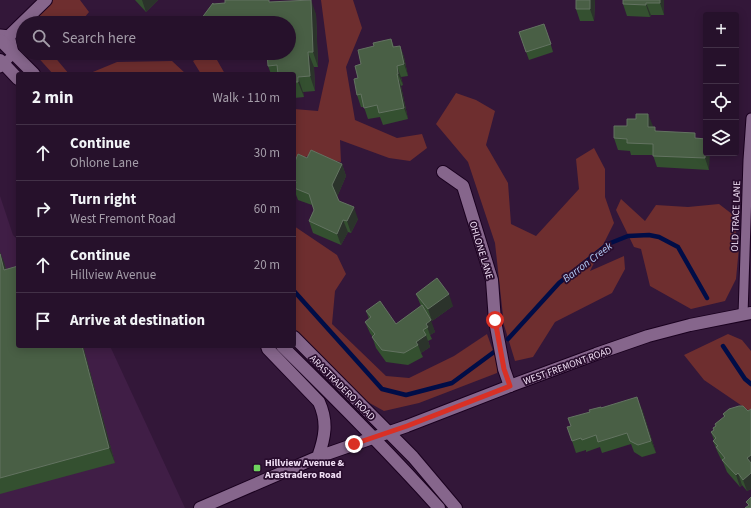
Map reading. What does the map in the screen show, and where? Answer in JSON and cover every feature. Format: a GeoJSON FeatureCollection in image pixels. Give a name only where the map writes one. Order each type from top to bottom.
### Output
{"type":"FeatureCollection","features":[{"type":"Feature","properties":{"kind":"street"},"geometry":{"type":"LineString","coordinates":[[27,16],[46,0]]}},
{"type":"Feature","properties":{"kind":"street"},"geometry":{"type":"LineString","coordinates":[[14,53],[3,36],[16,25]]}},
{"type":"Feature","properties":{"kind":"street"},"geometry":{"type":"LineString","coordinates":[[21,60],[32,72]]}},
{"type":"Feature","properties":{"kind":"street"},"geometry":{"type":"LineString","coordinates":[[1,64],[16,77]]}},
{"type":"Feature","properties":{"kind":"street","name":"OHLONE LANE"},"geometry":{"type":"LineString","coordinates":[[443,172],[463,186],[490,272],[497,334],[504,369],[510,386]]}},
{"type":"Feature","properties":{"kind":"street","name":"WEST FREMONT ROAD"},"geometry":{"type":"LineString","coordinates":[[200,508],[318,457],[388,433],[510,386],[648,336],[690,325],[747,314]]}},
{"type":"Feature","properties":{"kind":"street","name":"ARASTRADERO ROAD"},"geometry":{"type":"LineString","coordinates":[[296,339],[413,457],[456,508]]}},
{"type":"Feature","properties":{"kind":"street"},"geometry":{"type":"LineString","coordinates":[[268,348],[319,402],[324,412],[325,422],[322,444],[318,457]]}},
{"type":"Feature","properties":{"kind":"street","name":"ARASTRADERO ROAD"},"geometry":{"type":"LineString","coordinates":[[284,348],[374,438],[439,508]]}},
{"type":"Feature","properties":{"kind":"lane"},"geometry":{"type":"LineString","coordinates":[[1,64],[14,53]]}},
{"type":"Feature","properties":{"kind":"lane","name":"OLD TRACE LANE"},"geometry":{"type":"LineString","coordinates":[[747,314],[748,160],[751,118]]}},
{"type":"Feature","properties":{"kind":"shaded area"},"geometry":{"type":"Polygon","coordinates":[[[48,0],[80,0],[89,12],[86,16],[32,16],[48,0]]]}},
{"type":"Feature","properties":{"kind":"shaded area"},"geometry":{"type":"Polygon","coordinates":[[[321,0],[353,0],[362,28],[346,67],[355,120],[397,138],[422,134],[427,148],[410,161],[389,158],[340,140],[341,162],[308,156],[296,160],[296,109],[318,111],[329,61],[321,0]]]}},
{"type":"Feature","properties":{"kind":"shaded area"},"geometry":{"type":"Polygon","coordinates":[[[40,60],[57,60],[67,72],[51,72],[40,60]]]}},
{"type":"Feature","properties":{"kind":"shaded area"},"geometry":{"type":"Polygon","coordinates":[[[217,60],[224,72],[200,72],[193,61],[217,60]]]}},
{"type":"Feature","properties":{"kind":"shaded area"},"geometry":{"type":"Polygon","coordinates":[[[172,61],[184,72],[93,72],[117,62],[172,61]]]}},
{"type":"Feature","properties":{"kind":"shaded area"},"geometry":{"type":"Polygon","coordinates":[[[456,93],[476,100],[495,111],[486,145],[508,183],[511,224],[536,236],[579,189],[576,159],[594,148],[605,169],[605,197],[614,223],[590,271],[624,256],[625,269],[612,293],[555,322],[533,357],[515,361],[504,325],[495,243],[468,162],[436,124],[456,93]]]}},
{"type":"Feature","properties":{"kind":"shaded area"},"geometry":{"type":"Polygon","coordinates":[[[0,196],[13,235],[16,238],[16,348],[111,348],[185,508],[0,508],[0,196]]]}},
{"type":"Feature","properties":{"kind":"shaded area"},"geometry":{"type":"Polygon","coordinates":[[[621,199],[645,221],[656,205],[688,207],[719,204],[732,214],[739,247],[736,279],[725,301],[691,309],[650,286],[641,249],[634,247],[616,210],[621,199]]]}},
{"type":"Feature","properties":{"kind":"shaded area"},"geometry":{"type":"Polygon","coordinates":[[[296,227],[337,255],[346,274],[335,291],[332,324],[386,376],[409,378],[454,356],[487,334],[497,362],[497,373],[419,403],[384,411],[346,390],[296,337],[296,227]]]}},
{"type":"Feature","properties":{"kind":"shaded area"},"geometry":{"type":"Polygon","coordinates":[[[728,334],[742,340],[751,351],[751,412],[704,380],[684,355],[728,334]]]}},
{"type":"Feature","properties":{"kind":"building"},"geometry":{"type":"Polygon","coordinates":[[[225,0],[269,0],[269,2],[311,0],[313,52],[308,52],[310,76],[298,77],[298,82],[296,82],[296,72],[278,72],[277,65],[268,66],[268,60],[296,60],[296,16],[203,16],[213,3],[225,3],[225,0]]]}},
{"type":"Feature","properties":{"kind":"building"},"geometry":{"type":"Polygon","coordinates":[[[576,0],[590,0],[590,9],[576,9],[576,0]]]}},
{"type":"Feature","properties":{"kind":"building"},"geometry":{"type":"Polygon","coordinates":[[[623,0],[660,0],[660,3],[646,3],[646,5],[623,4],[623,0]]]}},
{"type":"Feature","properties":{"kind":"building"},"geometry":{"type":"Polygon","coordinates":[[[544,24],[551,44],[526,52],[519,32],[544,24]]]}},
{"type":"Feature","properties":{"kind":"building"},"geometry":{"type":"Polygon","coordinates":[[[391,39],[393,47],[400,46],[404,64],[397,66],[397,74],[404,108],[379,113],[377,105],[364,108],[361,94],[357,95],[354,79],[358,78],[355,66],[361,64],[358,50],[374,46],[373,43],[391,39]]]}},
{"type":"Feature","properties":{"kind":"building"},"geometry":{"type":"Polygon","coordinates":[[[636,114],[648,114],[648,127],[655,127],[655,131],[695,133],[695,138],[703,139],[703,156],[705,156],[705,158],[653,156],[653,144],[627,143],[627,139],[614,138],[614,126],[627,126],[627,119],[636,119],[636,114]]]}},
{"type":"Feature","properties":{"kind":"building"},"geometry":{"type":"Polygon","coordinates":[[[311,150],[342,164],[332,185],[339,201],[354,207],[347,221],[343,220],[337,234],[309,221],[314,210],[309,194],[296,189],[296,159],[298,154],[307,158],[311,150]]]}},
{"type":"Feature","properties":{"kind":"building"},"geometry":{"type":"Polygon","coordinates":[[[0,254],[4,270],[16,267],[16,348],[83,348],[109,448],[0,478],[0,254]]]}},
{"type":"Feature","properties":{"kind":"building"},"geometry":{"type":"Polygon","coordinates":[[[437,278],[449,294],[428,309],[416,294],[437,278]]]}},
{"type":"Feature","properties":{"kind":"building"},"geometry":{"type":"Polygon","coordinates":[[[380,301],[396,324],[422,305],[431,320],[426,324],[428,327],[423,330],[426,335],[416,342],[418,345],[404,353],[382,350],[372,337],[375,334],[365,322],[371,317],[366,311],[380,301]]]}},
{"type":"Feature","properties":{"kind":"building"},"geometry":{"type":"Polygon","coordinates":[[[637,397],[651,441],[638,445],[630,441],[627,433],[598,442],[596,435],[582,440],[581,438],[572,441],[567,427],[571,426],[568,418],[590,412],[589,410],[601,408],[637,397]]]}},
{"type":"Feature","properties":{"kind":"building"},"geometry":{"type":"Polygon","coordinates":[[[743,406],[748,411],[751,409],[751,455],[747,458],[751,463],[751,473],[743,480],[738,473],[736,475],[722,460],[725,458],[716,447],[718,446],[713,441],[716,438],[711,432],[716,426],[715,424],[725,416],[723,414],[729,409],[743,406]]]}},
{"type":"Feature","properties":{"kind":"building"},"geometry":{"type":"Polygon","coordinates":[[[751,497],[751,508],[745,508],[749,505],[746,502],[751,497]]]}},
{"type":"Feature","properties":{"kind":"waterway","name":"Barron Creek"},"geometry":{"type":"LineString","coordinates":[[508,339],[559,283],[608,244],[628,236],[649,235],[659,237],[678,247],[707,298]]}},
{"type":"Feature","properties":{"kind":"waterway","name":"Barron Creek"},"geometry":{"type":"LineString","coordinates":[[296,293],[382,389],[406,395],[452,383],[494,352]]}},
{"type":"Feature","properties":{"kind":"waterway","name":"Barron Creek"},"geometry":{"type":"LineString","coordinates":[[723,346],[745,379],[751,384]]}},
{"type":"Feature","properties":{"kind":"place","name":"Hillview Avenue & Arastradero Road"},"geometry":{"type":"Point","coordinates":[257,468]}},
{"type":"Feature","properties":{"kind":"route"},"geometry":{"type":"LineString","coordinates":[[354,444],[407,426],[510,386],[504,369],[495,320]]}}]}
